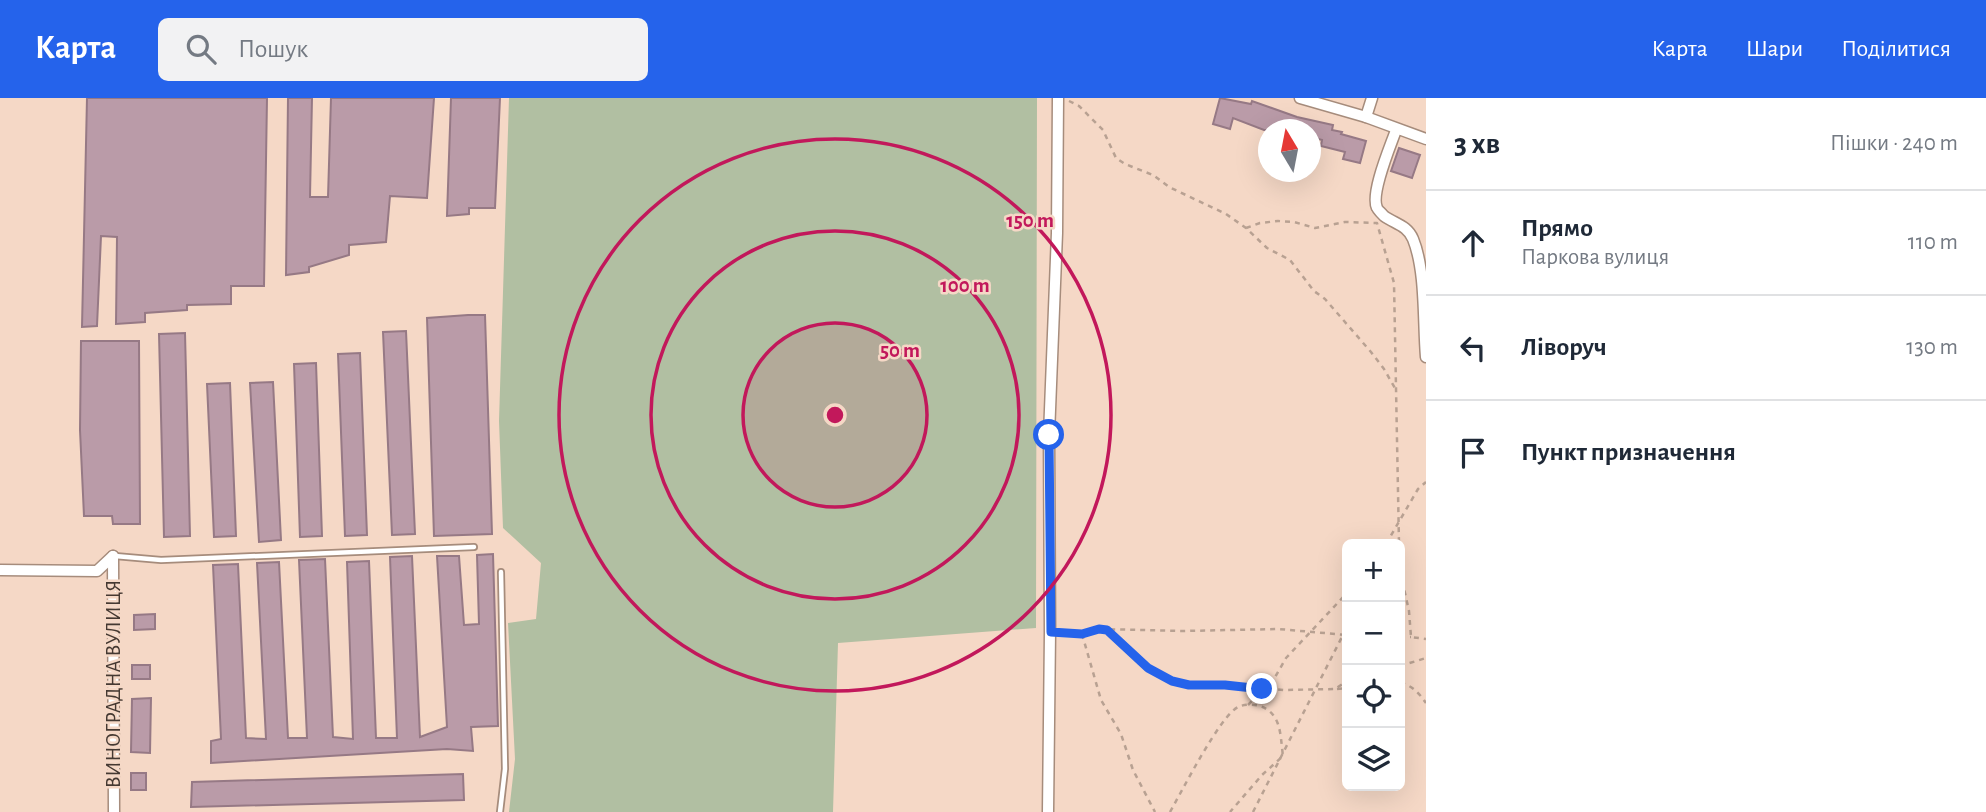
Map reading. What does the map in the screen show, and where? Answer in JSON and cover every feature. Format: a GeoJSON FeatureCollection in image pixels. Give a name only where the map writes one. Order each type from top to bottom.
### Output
{"type":"FeatureCollection","features":[{"type":"Feature","properties":{"kind":"street"},"geometry":{"type":"LineString","coordinates":[[1048,812],[1051,632],[1049,435],[1060,98]]}},
{"type":"Feature","properties":{"kind":"street"},"geometry":{"type":"LineString","coordinates":[[1300,98],[1366,117],[1426,139]]}},
{"type":"Feature","properties":{"kind":"street"},"geometry":{"type":"LineString","coordinates":[[1366,117],[1372,98]]}},
{"type":"Feature","properties":{"kind":"street"},"geometry":{"type":"LineString","coordinates":[[1396,130],[1375,201],[1383,215],[1404,226],[1413,239],[1424,292],[1426,357]]}},
{"type":"Feature","properties":{"kind":"street"},"geometry":{"type":"LineString","coordinates":[[0,570],[97,571],[113,556]]}},
{"type":"Feature","properties":{"kind":"street","name":"ВИНОГРАДНА ВУЛИЦЯ"},"geometry":{"type":"LineString","coordinates":[[113,556],[114,812]]}},
{"type":"Feature","properties":{"kind":"lane"},"geometry":{"type":"LineString","coordinates":[[113,556],[162,560],[474,547]]}},
{"type":"Feature","properties":{"kind":"lane"},"geometry":{"type":"LineString","coordinates":[[500,812],[505,769],[501,572]]}},
{"type":"Feature","properties":{"kind":"path"},"geometry":{"type":"LineString","coordinates":[[1060,98],[1079,106],[1103,130],[1116,158],[1226,214],[1267,247],[1290,260],[1314,291],[1325,299],[1371,352],[1396,390]]}},
{"type":"Feature","properties":{"kind":"path"},"geometry":{"type":"LineString","coordinates":[[1246,228],[1278,221],[1315,228],[1345,222],[1377,223],[1394,283],[1393,342],[1399,539]]}},
{"type":"Feature","properties":{"kind":"path"},"geometry":{"type":"LineString","coordinates":[[1389,539],[1418,489],[1426,482]]}},
{"type":"Feature","properties":{"kind":"path"},"geometry":{"type":"LineString","coordinates":[[1405,593],[1411,636]]}},
{"type":"Feature","properties":{"kind":"path"},"geometry":{"type":"LineString","coordinates":[[1248,705],[1274,679],[1286,658],[1342,598]]}},
{"type":"Feature","properties":{"kind":"path"},"geometry":{"type":"LineString","coordinates":[[1051,632],[1082,634],[1099,629],[1310,631],[1342,635]]}},
{"type":"Feature","properties":{"kind":"path"},"geometry":{"type":"LineString","coordinates":[[1107,630],[1148,668],[1172,681],[1189,685],[1262,689],[1342,688]]}},
{"type":"Feature","properties":{"kind":"path"},"geometry":{"type":"LineString","coordinates":[[1082,634],[1101,700],[1121,734],[1133,770],[1156,812]]}},
{"type":"Feature","properties":{"kind":"path"},"geometry":{"type":"LineString","coordinates":[[1405,637],[1426,639]]}},
{"type":"Feature","properties":{"kind":"path"},"geometry":{"type":"LineString","coordinates":[[1253,812],[1342,641]]}},
{"type":"Feature","properties":{"kind":"path"},"geometry":{"type":"LineString","coordinates":[[1403,665],[1426,658]]}},
{"type":"Feature","properties":{"kind":"path"},"geometry":{"type":"LineString","coordinates":[[1405,683],[1418,691],[1426,703]]}},
{"type":"Feature","properties":{"kind":"path"},"geometry":{"type":"LineString","coordinates":[[1335,689],[1342,684]]}},
{"type":"Feature","properties":{"kind":"path"},"geometry":{"type":"LineString","coordinates":[[1170,812],[1223,723],[1237,707],[1255,704],[1270,710],[1279,724],[1283,756]]}},
{"type":"Feature","properties":{"kind":"path"},"geometry":{"type":"LineString","coordinates":[[1230,812],[1262,775],[1283,756]]}},
{"type":"Feature","properties":{"kind":"green space"},"geometry":{"type":"Polygon","coordinates":[[[509,98],[1037,98],[1036,628],[838,643],[833,812],[509,812],[515,759],[508,623],[536,619],[541,563],[503,528],[499,421],[509,98]]]}},
{"type":"Feature","properties":{"kind":"building"},"geometry":{"type":"Polygon","coordinates":[[[87,98],[267,98],[264,286],[231,286],[231,304],[187,305],[187,310],[145,313],[145,322],[116,324],[117,237],[101,236],[97,326],[82,327],[87,98]]]}},
{"type":"Feature","properties":{"kind":"building"},"geometry":{"type":"Polygon","coordinates":[[[288,98],[312,98],[310,197],[328,197],[331,98],[434,98],[427,198],[390,196],[386,242],[349,245],[349,255],[309,267],[309,272],[286,275],[288,98]]]}},
{"type":"Feature","properties":{"kind":"building"},"geometry":{"type":"Polygon","coordinates":[[[451,98],[500,98],[495,208],[469,208],[469,214],[447,216],[451,98]]]}},
{"type":"Feature","properties":{"kind":"building"},"geometry":{"type":"Polygon","coordinates":[[[1220,98],[1251,104],[1252,101],[1306,119],[1258,119],[1258,128],[1233,118],[1230,129],[1213,124],[1220,98]]]}},
{"type":"Feature","properties":{"kind":"building"},"geometry":{"type":"Polygon","coordinates":[[[1321,122],[1333,125],[1332,130],[1342,132],[1341,134],[1366,141],[1360,163],[1343,159],[1345,152],[1321,146],[1321,122]]]}},
{"type":"Feature","properties":{"kind":"building"},"geometry":{"type":"Polygon","coordinates":[[[1399,148],[1420,155],[1412,178],[1391,171],[1399,148]]]}},
{"type":"Feature","properties":{"kind":"building"},"geometry":{"type":"Polygon","coordinates":[[[485,315],[492,534],[434,536],[427,318],[485,315]]]}},
{"type":"Feature","properties":{"kind":"building"},"geometry":{"type":"Polygon","coordinates":[[[406,331],[415,534],[392,535],[383,332],[406,331]]]}},
{"type":"Feature","properties":{"kind":"building"},"geometry":{"type":"Polygon","coordinates":[[[185,333],[190,536],[164,537],[159,334],[185,333]]]}},
{"type":"Feature","properties":{"kind":"building"},"geometry":{"type":"Polygon","coordinates":[[[81,341],[139,341],[140,524],[113,524],[112,516],[84,516],[80,430],[81,341]]]}},
{"type":"Feature","properties":{"kind":"building"},"geometry":{"type":"Polygon","coordinates":[[[360,353],[367,535],[345,536],[338,354],[360,353]]]}},
{"type":"Feature","properties":{"kind":"building"},"geometry":{"type":"Polygon","coordinates":[[[316,363],[322,536],[300,537],[294,364],[316,363]]]}},
{"type":"Feature","properties":{"kind":"building"},"geometry":{"type":"Polygon","coordinates":[[[273,382],[281,540],[259,542],[250,383],[273,382]]]}},
{"type":"Feature","properties":{"kind":"building"},"geometry":{"type":"Polygon","coordinates":[[[230,383],[236,536],[214,537],[207,384],[230,383]]]}},
{"type":"Feature","properties":{"kind":"building"},"geometry":{"type":"Polygon","coordinates":[[[493,554],[498,726],[471,727],[473,751],[447,749],[211,763],[211,741],[221,739],[213,565],[238,564],[246,738],[266,739],[257,563],[279,562],[288,738],[307,738],[299,560],[325,559],[333,737],[353,739],[347,562],[369,561],[376,738],[397,738],[390,557],[412,556],[420,737],[447,727],[437,556],[459,556],[464,625],[479,624],[477,555],[493,554]]]}},
{"type":"Feature","properties":{"kind":"building"},"geometry":{"type":"Polygon","coordinates":[[[155,614],[155,629],[134,630],[134,615],[155,614]]]}},
{"type":"Feature","properties":{"kind":"building"},"geometry":{"type":"Polygon","coordinates":[[[132,665],[150,665],[150,679],[132,679],[132,665]]]}},
{"type":"Feature","properties":{"kind":"building"},"geometry":{"type":"Polygon","coordinates":[[[151,698],[150,753],[131,752],[132,699],[151,698]]]}},
{"type":"Feature","properties":{"kind":"building"},"geometry":{"type":"Polygon","coordinates":[[[131,773],[146,773],[146,790],[131,790],[131,773]]]}},
{"type":"Feature","properties":{"kind":"building"},"geometry":{"type":"Polygon","coordinates":[[[463,774],[464,800],[191,807],[192,782],[463,774]]]}},
{"type":"Feature","properties":{"kind":"route"},"geometry":{"type":"LineString","coordinates":[[1049,435],[1051,632],[1082,634],[1099,629],[1107,630],[1148,668],[1172,681],[1189,685],[1262,689]]}}]}
